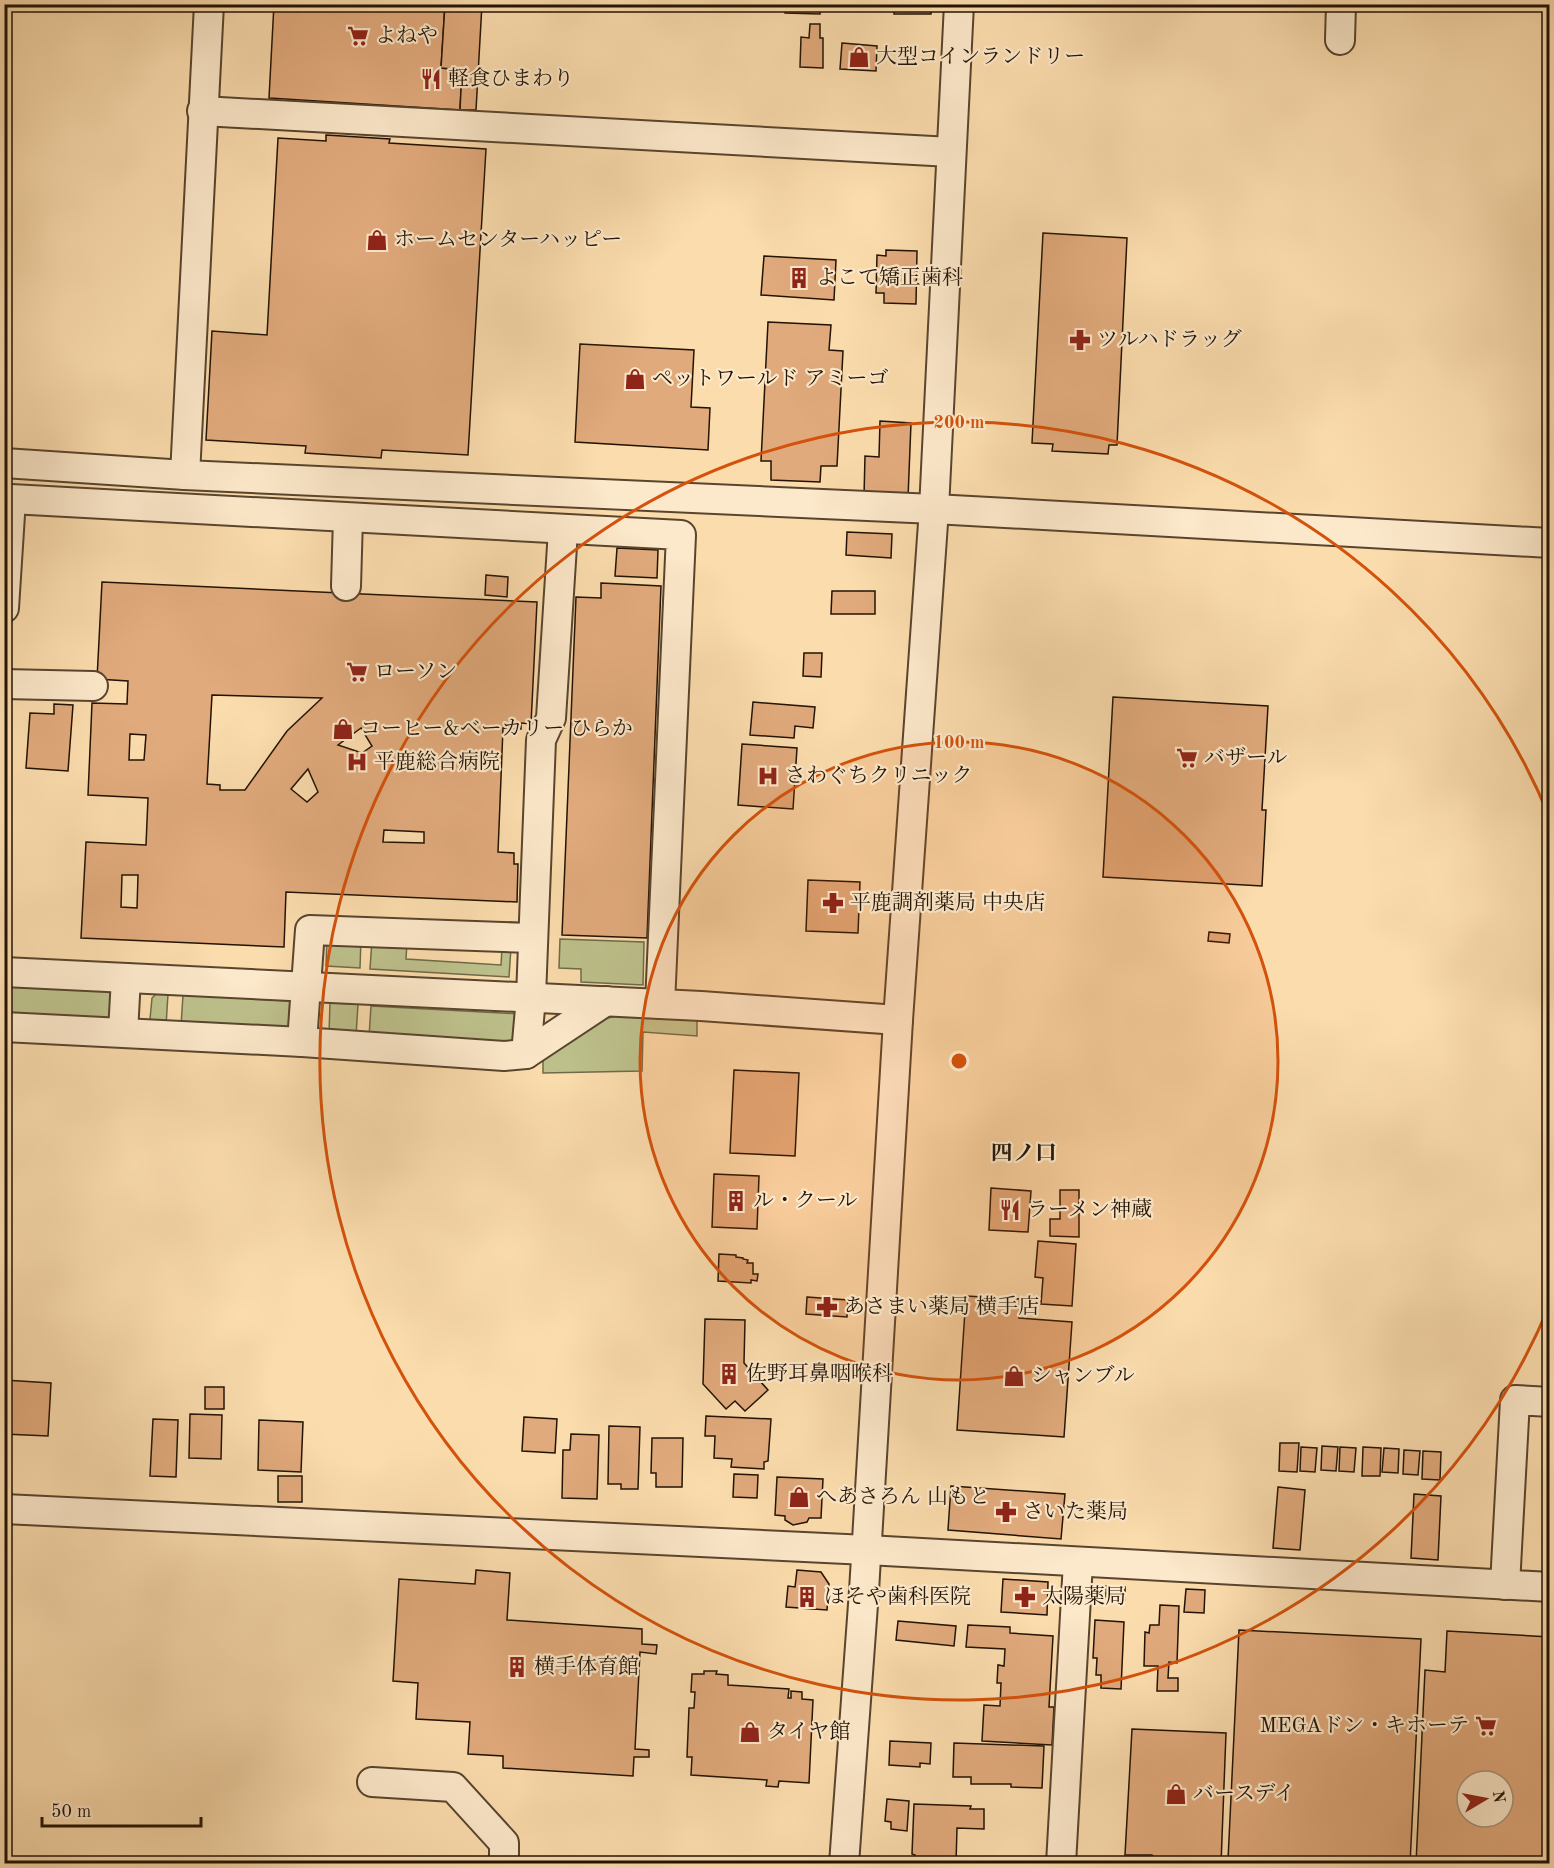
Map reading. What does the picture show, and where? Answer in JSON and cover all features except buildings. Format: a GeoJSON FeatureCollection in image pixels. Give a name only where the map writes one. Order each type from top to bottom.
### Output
{"type":"FeatureCollection","features":[{"type":"Feature","properties":{"kind":"street"},"geometry":{"type":"LineString","coordinates":[[185,475],[209,4]]}},
{"type":"Feature","properties":{"kind":"street"},"geometry":{"type":"LineString","coordinates":[[844,1863],[867,1550],[898,1020],[934,509],[959,4]]}},
{"type":"Feature","properties":{"kind":"street"},"geometry":{"type":"LineString","coordinates":[[1340,40],[1341,4]]}},
{"type":"Feature","properties":{"kind":"street"},"geometry":{"type":"LineString","coordinates":[[202,111],[951,152]]}},
{"type":"Feature","properties":{"kind":"street"},"geometry":{"type":"LineString","coordinates":[[4,463],[185,475],[934,509],[1550,543]]}},
{"type":"Feature","properties":{"kind":"street"},"geometry":{"type":"LineString","coordinates":[[4,608],[11,499],[563,530],[681,534],[660,1004]]}},
{"type":"Feature","properties":{"kind":"street"},"geometry":{"type":"LineString","coordinates":[[346,586],[348,518]]}},
{"type":"Feature","properties":{"kind":"street"},"geometry":{"type":"LineString","coordinates":[[526,1054],[530,1009],[541,740],[551,718],[563,530]]}},
{"type":"Feature","properties":{"kind":"street"},"geometry":{"type":"LineString","coordinates":[[4,684],[93,686]]}},
{"type":"Feature","properties":{"kind":"street"},"geometry":{"type":"LineString","coordinates":[[302,1042],[310,930],[532,938]]}},
{"type":"Feature","properties":{"kind":"street"},"geometry":{"type":"LineString","coordinates":[[4,972],[306,987],[530,1009],[606,1001],[898,1020]]}},
{"type":"Feature","properties":{"kind":"street"},"geometry":{"type":"LineString","coordinates":[[123,1032],[126,978]]}},
{"type":"Feature","properties":{"kind":"street"},"geometry":{"type":"LineString","coordinates":[[4,1027],[302,1042],[504,1056],[526,1054],[606,1001]]}},
{"type":"Feature","properties":{"kind":"street"},"geometry":{"type":"LineString","coordinates":[[530,1009],[538,1035],[553,1036]]}},
{"type":"Feature","properties":{"kind":"street"},"geometry":{"type":"LineString","coordinates":[[1505,1585],[1515,1400],[1550,1402]]}},
{"type":"Feature","properties":{"kind":"street"},"geometry":{"type":"LineString","coordinates":[[4,1509],[867,1550],[1550,1587]]}},
{"type":"Feature","properties":{"kind":"street"},"geometry":{"type":"LineString","coordinates":[[1061,1863],[1078,1562]]}},
{"type":"Feature","properties":{"kind":"street"},"geometry":{"type":"LineString","coordinates":[[372,1782],[453,1787],[504,1843],[504,1863]]}},
{"type":"Feature","properties":{"kind":"green space"},"geometry":{"type":"Polygon","coordinates":[[[327,937],[361,939],[360,968],[326,966],[327,937]]]}},
{"type":"Feature","properties":{"kind":"green space"},"geometry":{"type":"Polygon","coordinates":[[[560,939],[644,942],[643,985],[581,982],[581,969],[559,968],[560,939]]]}},
{"type":"Feature","properties":{"kind":"green space"},"geometry":{"type":"Polygon","coordinates":[[[372,940],[407,942],[406,959],[501,965],[502,948],[511,948],[509,977],[370,969],[372,940]]]}},
{"type":"Feature","properties":{"kind":"green space"},"geometry":{"type":"Polygon","coordinates":[[[13,984],[108,990],[113,997],[112,1015],[109,1018],[5,1016],[4,987],[13,984]]]}},
{"type":"Feature","properties":{"kind":"green space"},"geometry":{"type":"Polygon","coordinates":[[[157,993],[168,994],[166,1026],[150,1019],[152,998],[157,993]]]}},
{"type":"Feature","properties":{"kind":"green space"},"geometry":{"type":"Polygon","coordinates":[[[183,995],[290,1001],[288,1033],[181,1026],[183,995]]]}},
{"type":"Feature","properties":{"kind":"green space"},"geometry":{"type":"Polygon","coordinates":[[[330,1003],[358,1004],[356,1036],[329,1034],[330,1003]]]}},
{"type":"Feature","properties":{"kind":"green space"},"geometry":{"type":"Polygon","coordinates":[[[371,1006],[520,1014],[517,1037],[507,1044],[369,1037],[371,1006]]]}},
{"type":"Feature","properties":{"kind":"green space"},"geometry":{"type":"Polygon","coordinates":[[[617,1016],[697,1020],[697,1036],[643,1032],[642,1071],[543,1073],[543,1049],[603,1019],[617,1016]]]}},
{"type":"Feature","properties":{"kind":"place","name":"よねや"},"geometry":{"type":"Point","coordinates":[358,36]}},
{"type":"Feature","properties":{"kind":"place","name":"大型コインランドリー"},"geometry":{"type":"Point","coordinates":[859,57]}},
{"type":"Feature","properties":{"kind":"place","name":"軽食ひまわり"},"geometry":{"type":"Point","coordinates":[431,79]}},
{"type":"Feature","properties":{"kind":"place","name":"ホームセンターハッピー"},"geometry":{"type":"Point","coordinates":[377,240]}},
{"type":"Feature","properties":{"kind":"place","name":"よこて矯正歯科"},"geometry":{"type":"Point","coordinates":[799,278]}},
{"type":"Feature","properties":{"kind":"place","name":"ツルハドラッグ"},"geometry":{"type":"Point","coordinates":[1080,340]}},
{"type":"Feature","properties":{"kind":"place","name":"ペットワールド アミーゴ"},"geometry":{"type":"Point","coordinates":[635,379]}},
{"type":"Feature","properties":{"kind":"place","name":"ローソン"},"geometry":{"type":"Point","coordinates":[357,672]}},
{"type":"Feature","properties":{"kind":"place","name":"コーヒー&ベーカリー ひらか"},"geometry":{"type":"Point","coordinates":[343,729]}},
{"type":"Feature","properties":{"kind":"place","name":"バザール"},"geometry":{"type":"Point","coordinates":[1187,758]}},
{"type":"Feature","properties":{"kind":"place","name":"平鹿総合病院"},"geometry":{"type":"Point","coordinates":[357,762]}},
{"type":"Feature","properties":{"kind":"place","name":"さわぐちクリニック"},"geometry":{"type":"Point","coordinates":[768,776]}},
{"type":"Feature","properties":{"kind":"place","name":"平鹿調剤薬局 中央店"},"geometry":{"type":"Point","coordinates":[833,903]}},
{"type":"Feature","properties":{"kind":"place","name":"ル・クール"},"geometry":{"type":"Point","coordinates":[736,1201]}},
{"type":"Feature","properties":{"kind":"place","name":"ラーメン神蔵"},"geometry":{"type":"Point","coordinates":[1010,1210]}},
{"type":"Feature","properties":{"kind":"place","name":"あさまい薬局 横手店"},"geometry":{"type":"Point","coordinates":[827,1307]}},
{"type":"Feature","properties":{"kind":"place","name":"佐野耳鼻咽喉科"},"geometry":{"type":"Point","coordinates":[729,1374]}},
{"type":"Feature","properties":{"kind":"place","name":"シャンブル"},"geometry":{"type":"Point","coordinates":[1014,1376]}},
{"type":"Feature","properties":{"kind":"place","name":"へあさろん 山もと"},"geometry":{"type":"Point","coordinates":[799,1497]}},
{"type":"Feature","properties":{"kind":"place","name":"さいた薬局"},"geometry":{"type":"Point","coordinates":[1006,1512]}},
{"type":"Feature","properties":{"kind":"place","name":"ほそや歯科医院"},"geometry":{"type":"Point","coordinates":[807,1597]}},
{"type":"Feature","properties":{"kind":"place","name":"太陽薬局"},"geometry":{"type":"Point","coordinates":[1025,1597]}},
{"type":"Feature","properties":{"kind":"place","name":"横手体育館"},"geometry":{"type":"Point","coordinates":[517,1667]}},
{"type":"Feature","properties":{"kind":"place","name":"MEGAドン・キホーテ"},"geometry":{"type":"Point","coordinates":[1486,1726]}},
{"type":"Feature","properties":{"kind":"place","name":"タイヤ館"},"geometry":{"type":"Point","coordinates":[750,1732]}},
{"type":"Feature","properties":{"kind":"place","name":"バースデイ"},"geometry":{"type":"Point","coordinates":[1176,1794]}},
{"type":"Feature","properties":{"kind":"district","name":"四ノ口"},"geometry":{"type":"Point","coordinates":[1024,1154]}}]}
